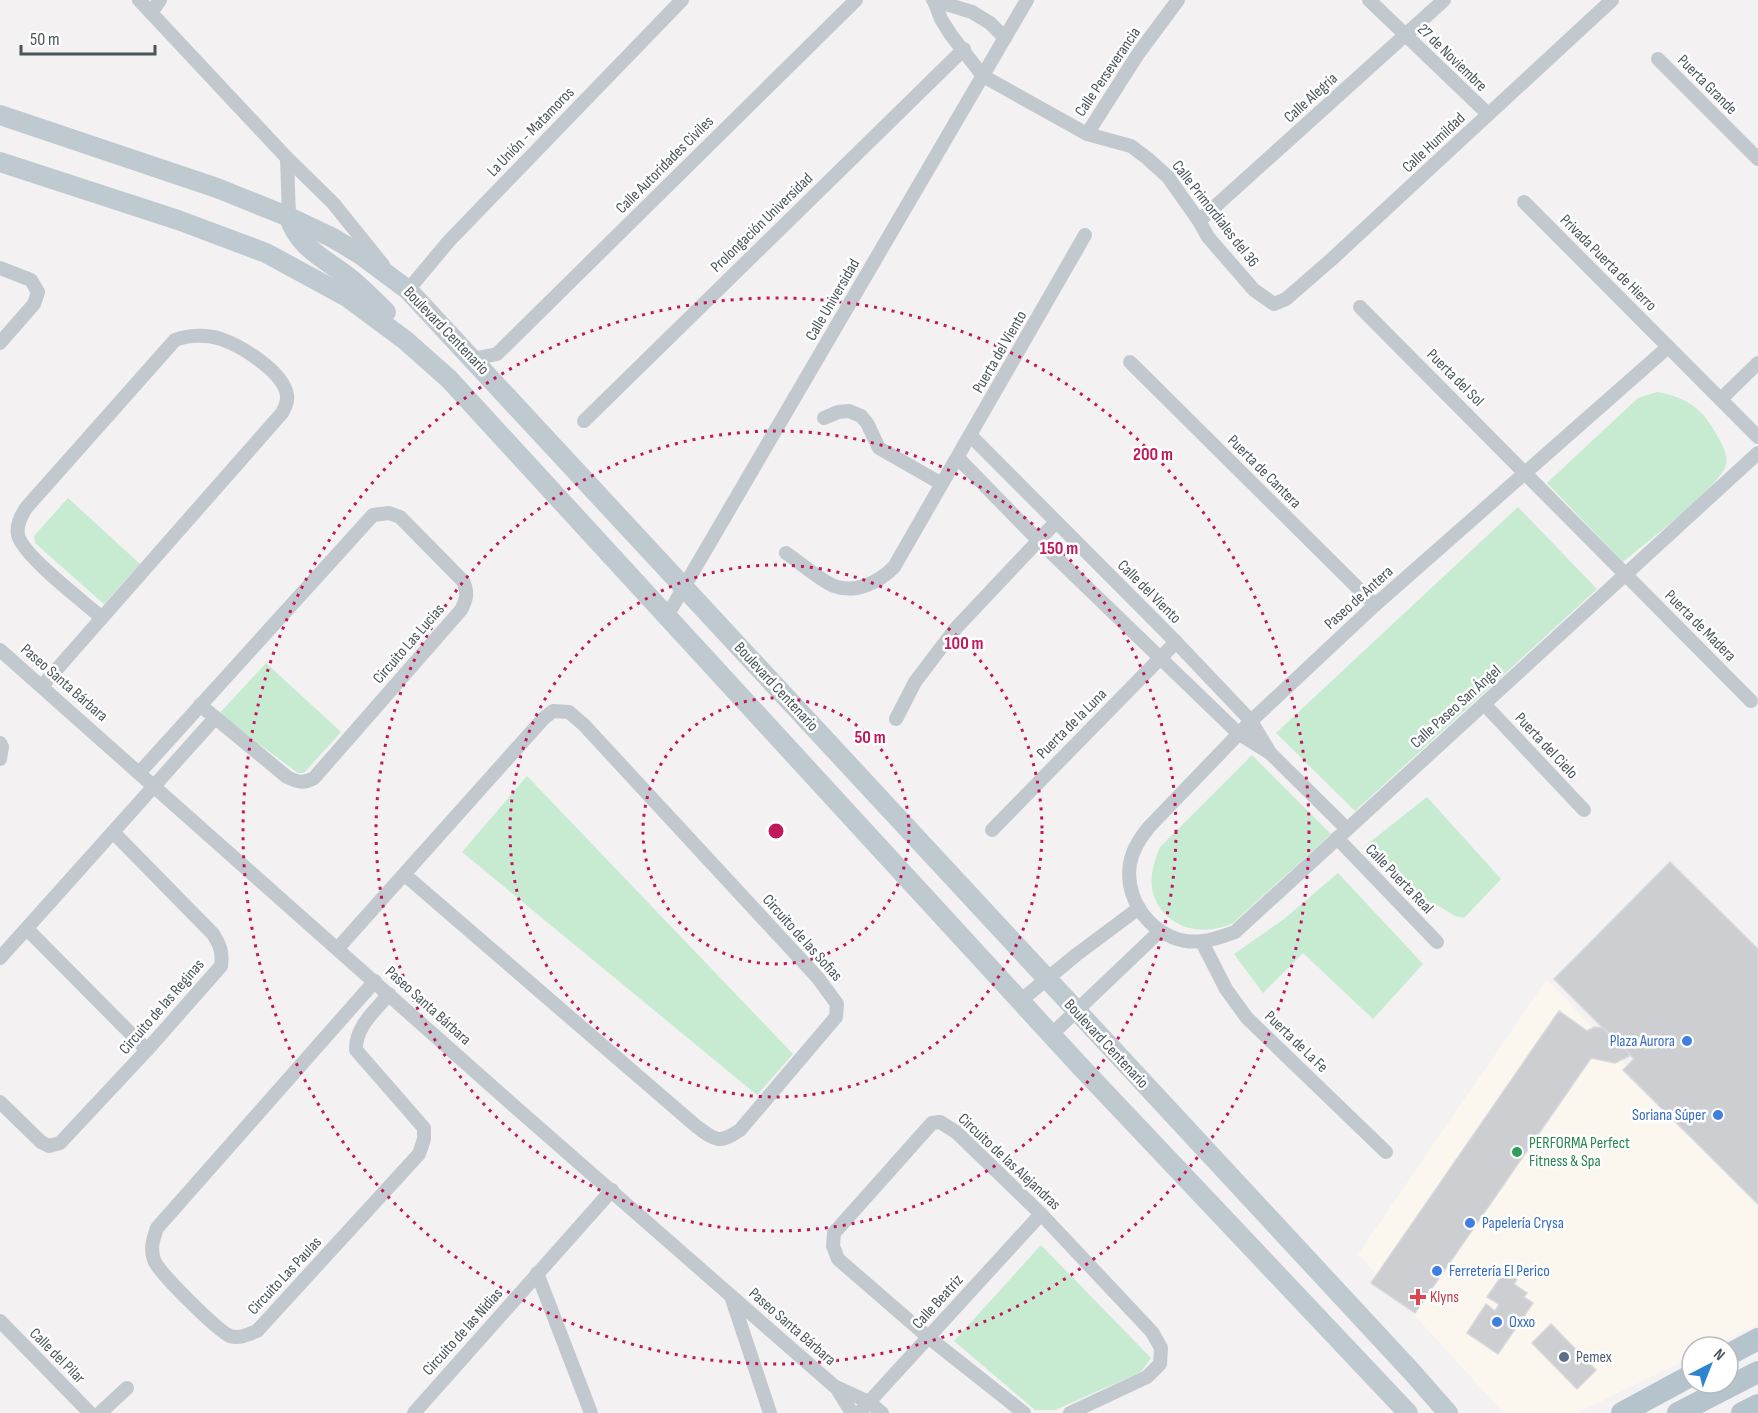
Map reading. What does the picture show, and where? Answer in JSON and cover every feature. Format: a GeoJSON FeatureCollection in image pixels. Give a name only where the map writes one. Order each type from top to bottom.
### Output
{"type":"FeatureCollection","features":[{"type":"Feature","properties":{"kind":"main road","name":"Boulevard Centenario"},"geometry":{"type":"LineString","coordinates":[[0,115],[217,188],[289,217],[333,238],[401,285],[473,359],[1448,1413]]}},
{"type":"Feature","properties":{"kind":"main road","name":"Boulevard Centenario"},"geometry":{"type":"LineString","coordinates":[[0,162],[166,216],[266,253],[347,297],[405,340],[449,379],[1051,1035],[1408,1413]]}},
{"type":"Feature","properties":{"kind":"main road"},"geometry":{"type":"LineString","coordinates":[[289,217],[294,231],[303,243],[350,279],[379,305],[396,324],[405,340]]}},
{"type":"Feature","properties":{"kind":"main road"},"geometry":{"type":"LineString","coordinates":[[1740,1349],[1758,1339]]}},
{"type":"Feature","properties":{"kind":"main road"},"geometry":{"type":"LineString","coordinates":[[1678,1413],[1758,1372]]}},
{"type":"Feature","properties":{"kind":"main road"},"geometry":{"type":"LineString","coordinates":[[1623,1413],[1680,1382]]}},
{"type":"Feature","properties":{"kind":"main road"},"geometry":{"type":"LineString","coordinates":[[1742,1413],[1758,1405]]}},
{"type":"Feature","properties":{"kind":"street"},"geometry":{"type":"LineString","coordinates":[[139,0],[347,220],[401,285]]}},
{"type":"Feature","properties":{"kind":"street"},"geometry":{"type":"LineString","coordinates":[[151,13],[160,0]]}},
{"type":"Feature","properties":{"kind":"street","name":"La Unión - Matamoros"},"geometry":{"type":"LineString","coordinates":[[401,285],[448,241],[682,0]]}},
{"type":"Feature","properties":{"kind":"street","name":"Calle Autoridades Civiles"},"geometry":{"type":"LineString","coordinates":[[497,354],[856,0]]}},
{"type":"Feature","properties":{"kind":"street","name":"Calle Primordiales del 36"},"geometry":{"type":"LineString","coordinates":[[934,0],[972,12],[990,23],[1005,38]]}},
{"type":"Feature","properties":{"kind":"street","name":"Calle Primordiales del 36"},"geometry":{"type":"LineString","coordinates":[[934,0],[941,19],[951,35],[984,76],[1087,134],[1131,146],[1147,158],[1168,177],[1208,237],[1254,290],[1274,304]]}},
{"type":"Feature","properties":{"kind":"street","name":"Calle Universidad"},"geometry":{"type":"LineString","coordinates":[[667,616],[1027,0]]}},
{"type":"Feature","properties":{"kind":"street","name":"Calle Perseverancia"},"geometry":{"type":"LineString","coordinates":[[1087,134],[1138,54],[1178,0]]}},
{"type":"Feature","properties":{"kind":"street","name":"27 de Noviembre"},"geometry":{"type":"LineString","coordinates":[[1369,0],[1488,114]]}},
{"type":"Feature","properties":{"kind":"street","name":"Calle Alegría"},"geometry":{"type":"LineString","coordinates":[[1199,221],[1444,0]]}},
{"type":"Feature","properties":{"kind":"street","name":"Calle Humildad"},"geometry":{"type":"LineString","coordinates":[[1274,304],[1286,299],[1332,259],[1612,0]]}},
{"type":"Feature","properties":{"kind":"street","name":"Prolongación Universidad"},"geometry":{"type":"LineString","coordinates":[[584,421],[964,49]]}},
{"type":"Feature","properties":{"kind":"street","name":"Puerta Grande"},"geometry":{"type":"LineString","coordinates":[[1658,59],[1758,159]]}},
{"type":"Feature","properties":{"kind":"street"},"geometry":{"type":"LineString","coordinates":[[287,158],[289,217]]}},
{"type":"Feature","properties":{"kind":"street","name":"Privada Puerta de Hierro"},"geometry":{"type":"LineString","coordinates":[[1524,202],[1668,347]]}},
{"type":"Feature","properties":{"kind":"street","name":"Puerta del Viento"},"geometry":{"type":"LineString","coordinates":[[786,553],[833,586],[849,588],[868,585],[884,578],[894,567],[971,436],[1085,235]]}},
{"type":"Feature","properties":{"kind":"street"},"geometry":{"type":"LineString","coordinates":[[0,268],[31,280],[38,292],[34,304],[0,342]]}},
{"type":"Feature","properties":{"kind":"street","name":"Puerta del Sol"},"geometry":{"type":"LineString","coordinates":[[1360,307],[1626,574]]}},
{"type":"Feature","properties":{"kind":"street"},"geometry":{"type":"LineString","coordinates":[[42,686],[102,618],[282,413],[287,394],[282,384],[273,372],[248,351],[219,338],[186,335],[175,340],[33,499],[19,520],[17,532],[21,544],[43,567],[102,618]]}},
{"type":"Feature","properties":{"kind":"street"},"geometry":{"type":"LineString","coordinates":[[1668,347],[1758,436]]}},
{"type":"Feature","properties":{"kind":"street","name":"Paseo de Antera"},"geometry":{"type":"LineString","coordinates":[[1139,908],[1133,897],[1129,880],[1130,864],[1138,841],[1149,827],[1238,733],[1375,605],[1668,347]]}},
{"type":"Feature","properties":{"kind":"street"},"geometry":{"type":"LineString","coordinates":[[473,359],[497,354],[492,380]]}},
{"type":"Feature","properties":{"kind":"street","name":"Puerta de Cantera"},"geometry":{"type":"LineString","coordinates":[[1130,362],[1375,605]]}},
{"type":"Feature","properties":{"kind":"street"},"geometry":{"type":"LineString","coordinates":[[1721,399],[1758,363]]}},
{"type":"Feature","properties":{"kind":"street"},"geometry":{"type":"LineString","coordinates":[[825,418],[838,412],[849,411],[861,416],[879,448],[942,484]]}},
{"type":"Feature","properties":{"kind":"street","name":"Calle del Viento"},"geometry":{"type":"LineString","coordinates":[[971,436],[1055,523],[1176,642],[1251,721],[1270,753],[1342,834]]}},
{"type":"Feature","properties":{"kind":"street","name":"Calle Paseo San Ángel"},"geometry":{"type":"LineString","coordinates":[[1139,908],[1160,931],[1173,938],[1202,942],[1222,938],[1234,932],[1758,453]]}},
{"type":"Feature","properties":{"kind":"street","name":"Calle del Viento"},"geometry":{"type":"LineString","coordinates":[[958,458],[1038,540],[1238,733],[1270,753]]}},
{"type":"Feature","properties":{"kind":"street","name":"Circuito Las Lucias"},"geometry":{"type":"LineString","coordinates":[[140,772],[200,705],[373,515],[389,513],[400,517],[463,581],[467,589],[467,599],[461,610],[314,778],[306,782],[300,783],[287,777],[200,705]]}},
{"type":"Feature","properties":{"kind":"street"},"geometry":{"type":"LineString","coordinates":[[896,718],[915,682],[956,628],[1055,523]]}},
{"type":"Feature","properties":{"kind":"street","name":"Puerta de Madera"},"geometry":{"type":"LineString","coordinates":[[1626,574],[1751,701]]}},
{"type":"Feature","properties":{"kind":"street","name":"Puerta de la Luna"},"geometry":{"type":"LineString","coordinates":[[992,830],[1176,642]]}},
{"type":"Feature","properties":{"kind":"street","name":"Paseo Santa Bárbara"},"geometry":{"type":"LineString","coordinates":[[0,650],[834,1386],[852,1413]]}},
{"type":"Feature","properties":{"kind":"street","name":"Puerta del Cielo"},"geometry":{"type":"LineString","coordinates":[[1484,704],[1584,810]]}},
{"type":"Feature","properties":{"kind":"street","name":"Circuito de las Sofias"},"geometry":{"type":"LineString","coordinates":[[338,948],[543,720],[553,711],[568,712],[584,725],[818,978],[837,1004],[836,1017],[740,1130],[725,1139],[714,1139],[405,875]]}},
{"type":"Feature","properties":{"kind":"street"},"geometry":{"type":"LineString","coordinates":[[0,958],[215,718]]}},
{"type":"Feature","properties":{"kind":"street"},"geometry":{"type":"LineString","coordinates":[[0,743],[2,747],[0,759]]}},
{"type":"Feature","properties":{"kind":"street","name":"Circuito de las Reginas"},"geometry":{"type":"LineString","coordinates":[[0,1102],[40,1142],[49,1146],[65,1139],[221,966],[223,956],[220,945],[213,934],[113,832]]}},
{"type":"Feature","properties":{"kind":"street","name":"Calle Puerta Real"},"geometry":{"type":"LineString","coordinates":[[1342,834],[1437,942]]}},
{"type":"Feature","properties":{"kind":"street"},"geometry":{"type":"LineString","coordinates":[[1020,1001],[1139,908]]}},
{"type":"Feature","properties":{"kind":"street"},"geometry":{"type":"LineString","coordinates":[[27,929],[147,1050]]}},
{"type":"Feature","properties":{"kind":"street"},"geometry":{"type":"LineString","coordinates":[[1051,1035],[1160,931]]}},
{"type":"Feature","properties":{"kind":"street","name":"Puerta de La Fe"},"geometry":{"type":"LineString","coordinates":[[1202,942],[1226,988],[1247,1018],[1386,1152]]}},
{"type":"Feature","properties":{"kind":"street","name":"Circuito Las Paulas"},"geometry":{"type":"LineString","coordinates":[[375,981],[157,1228],[151,1245],[155,1262],[213,1324],[231,1336],[244,1336],[257,1331],[419,1154],[424,1139],[423,1128],[356,1050],[356,1038],[361,1028],[389,994]]}},
{"type":"Feature","properties":{"kind":"street","name":"Circuito de las Alejandras"},"geometry":{"type":"LineString","coordinates":[[1024,1413],[928,1337],[838,1259],[832,1246],[834,1233],[932,1123],[940,1122],[956,1131],[1041,1214],[1152,1332],[1161,1348],[1160,1364],[1147,1377],[1070,1413]]}},
{"type":"Feature","properties":{"kind":"street","name":"Circuito de las Nidias"},"geometry":{"type":"LineString","coordinates":[[414,1413],[612,1190]]}},
{"type":"Feature","properties":{"kind":"street","name":"Calle Beatriz"},"geometry":{"type":"LineString","coordinates":[[859,1413],[1041,1214]]}},
{"type":"Feature","properties":{"kind":"street"},"geometry":{"type":"LineString","coordinates":[[537,1274],[591,1413]]}},
{"type":"Feature","properties":{"kind":"street"},"geometry":{"type":"LineString","coordinates":[[730,1294],[770,1413]]}},
{"type":"Feature","properties":{"kind":"street","name":"Calle del Pilar"},"geometry":{"type":"LineString","coordinates":[[0,1321],[90,1413]]}},
{"type":"Feature","properties":{"kind":"street","name":"Paseo Santa Bárbara"},"geometry":{"type":"LineString","coordinates":[[834,1386],[869,1402],[882,1413]]}},
{"type":"Feature","properties":{"kind":"street"},"geometry":{"type":"LineString","coordinates":[[100,1413],[127,1388]]}},
{"type":"Feature","properties":{"kind":"shaded area"},"geometry":{"type":"Polygon","coordinates":[[[1547,979],[1758,1208],[1758,1324],[1736,1335],[1680,1335],[1680,1363],[1577,1413],[1504,1413],[1358,1254],[1547,979]]]}},
{"type":"Feature","properties":{"kind":"green space"},"geometry":{"type":"Polygon","coordinates":[[[1657,392],[1682,399],[1702,413],[1722,445],[1727,460],[1726,465],[1696,501],[1623,562],[1547,483],[1638,398],[1657,392]]]}},
{"type":"Feature","properties":{"kind":"green space"},"geometry":{"type":"Polygon","coordinates":[[[68,498],[140,564],[104,604],[35,543],[34,536],[68,498]]]}},
{"type":"Feature","properties":{"kind":"green space"},"geometry":{"type":"Polygon","coordinates":[[[1518,507],[1597,589],[1355,811],[1276,733],[1518,507]]]}},
{"type":"Feature","properties":{"kind":"green space"},"geometry":{"type":"Polygon","coordinates":[[[266,663],[341,732],[304,773],[298,773],[219,714],[266,663]]]}},
{"type":"Feature","properties":{"kind":"green space"},"geometry":{"type":"Polygon","coordinates":[[[1252,755],[1331,834],[1233,923],[1209,930],[1186,927],[1166,915],[1158,905],[1153,893],[1152,875],[1160,847],[1252,755]]]}},
{"type":"Feature","properties":{"kind":"green space"},"geometry":{"type":"Polygon","coordinates":[[[527,776],[793,1054],[757,1095],[462,852],[527,776]]]}},
{"type":"Feature","properties":{"kind":"green space"},"geometry":{"type":"Polygon","coordinates":[[[1427,797],[1501,879],[1464,918],[1455,916],[1437,905],[1422,906],[1365,846],[1427,797]]]}},
{"type":"Feature","properties":{"kind":"green space"},"geometry":{"type":"Polygon","coordinates":[[[1338,873],[1423,964],[1373,1019],[1303,953],[1263,993],[1234,954],[1284,919],[1338,873]]]}},
{"type":"Feature","properties":{"kind":"green space"},"geometry":{"type":"Polygon","coordinates":[[[1041,1245],[1151,1358],[1141,1372],[1055,1410],[1035,1410],[954,1341],[1041,1245]]]}},
{"type":"Feature","properties":{"kind":"building","name":"Plaza Aurora"},"geometry":{"type":"Polygon","coordinates":[[[1670,862],[1758,949],[1758,1204],[1623,1070],[1634,1059],[1554,979],[1670,862]]]}},
{"type":"Feature","properties":{"kind":"building"},"geometry":{"type":"Polygon","coordinates":[[[1559,1011],[1587,1031],[1595,1027],[1603,1028],[1631,1055],[1615,1063],[1591,1058],[1415,1313],[1371,1283],[1559,1011]]]}},
{"type":"Feature","properties":{"kind":"building","name":"Oxxo"},"geometry":{"type":"Polygon","coordinates":[[[1505,1271],[1517,1279],[1514,1284],[1527,1293],[1524,1297],[1533,1303],[1498,1354],[1467,1333],[1486,1304],[1495,1311],[1499,1304],[1487,1297],[1505,1271]]]}},
{"type":"Feature","properties":{"kind":"building","name":"Pemex"},"geometry":{"type":"Polygon","coordinates":[[[1551,1324],[1596,1370],[1577,1389],[1532,1343],[1551,1324]]]}},
{"type":"Feature","properties":{"kind":"place","name":"Plaza Aurora"},"geometry":{"type":"Point","coordinates":[1687,1041]}},
{"type":"Feature","properties":{"kind":"place","name":"Soriana Súper"},"geometry":{"type":"Point","coordinates":[1718,1115]}},
{"type":"Feature","properties":{"kind":"place","name":"PERFORMA Perfect Fitness & Spa"},"geometry":{"type":"Point","coordinates":[1517,1152]}},
{"type":"Feature","properties":{"kind":"place","name":"Papelería Crysa"},"geometry":{"type":"Point","coordinates":[1470,1223]}},
{"type":"Feature","properties":{"kind":"place","name":"Ferretería El Perico"},"geometry":{"type":"Point","coordinates":[1437,1271]}},
{"type":"Feature","properties":{"kind":"place","name":"Klyns"},"geometry":{"type":"Point","coordinates":[1418,1297]}},
{"type":"Feature","properties":{"kind":"place","name":"Oxxo"},"geometry":{"type":"Point","coordinates":[1497,1322]}},
{"type":"Feature","properties":{"kind":"place","name":"Pemex"},"geometry":{"type":"Point","coordinates":[1564,1357]}}]}
